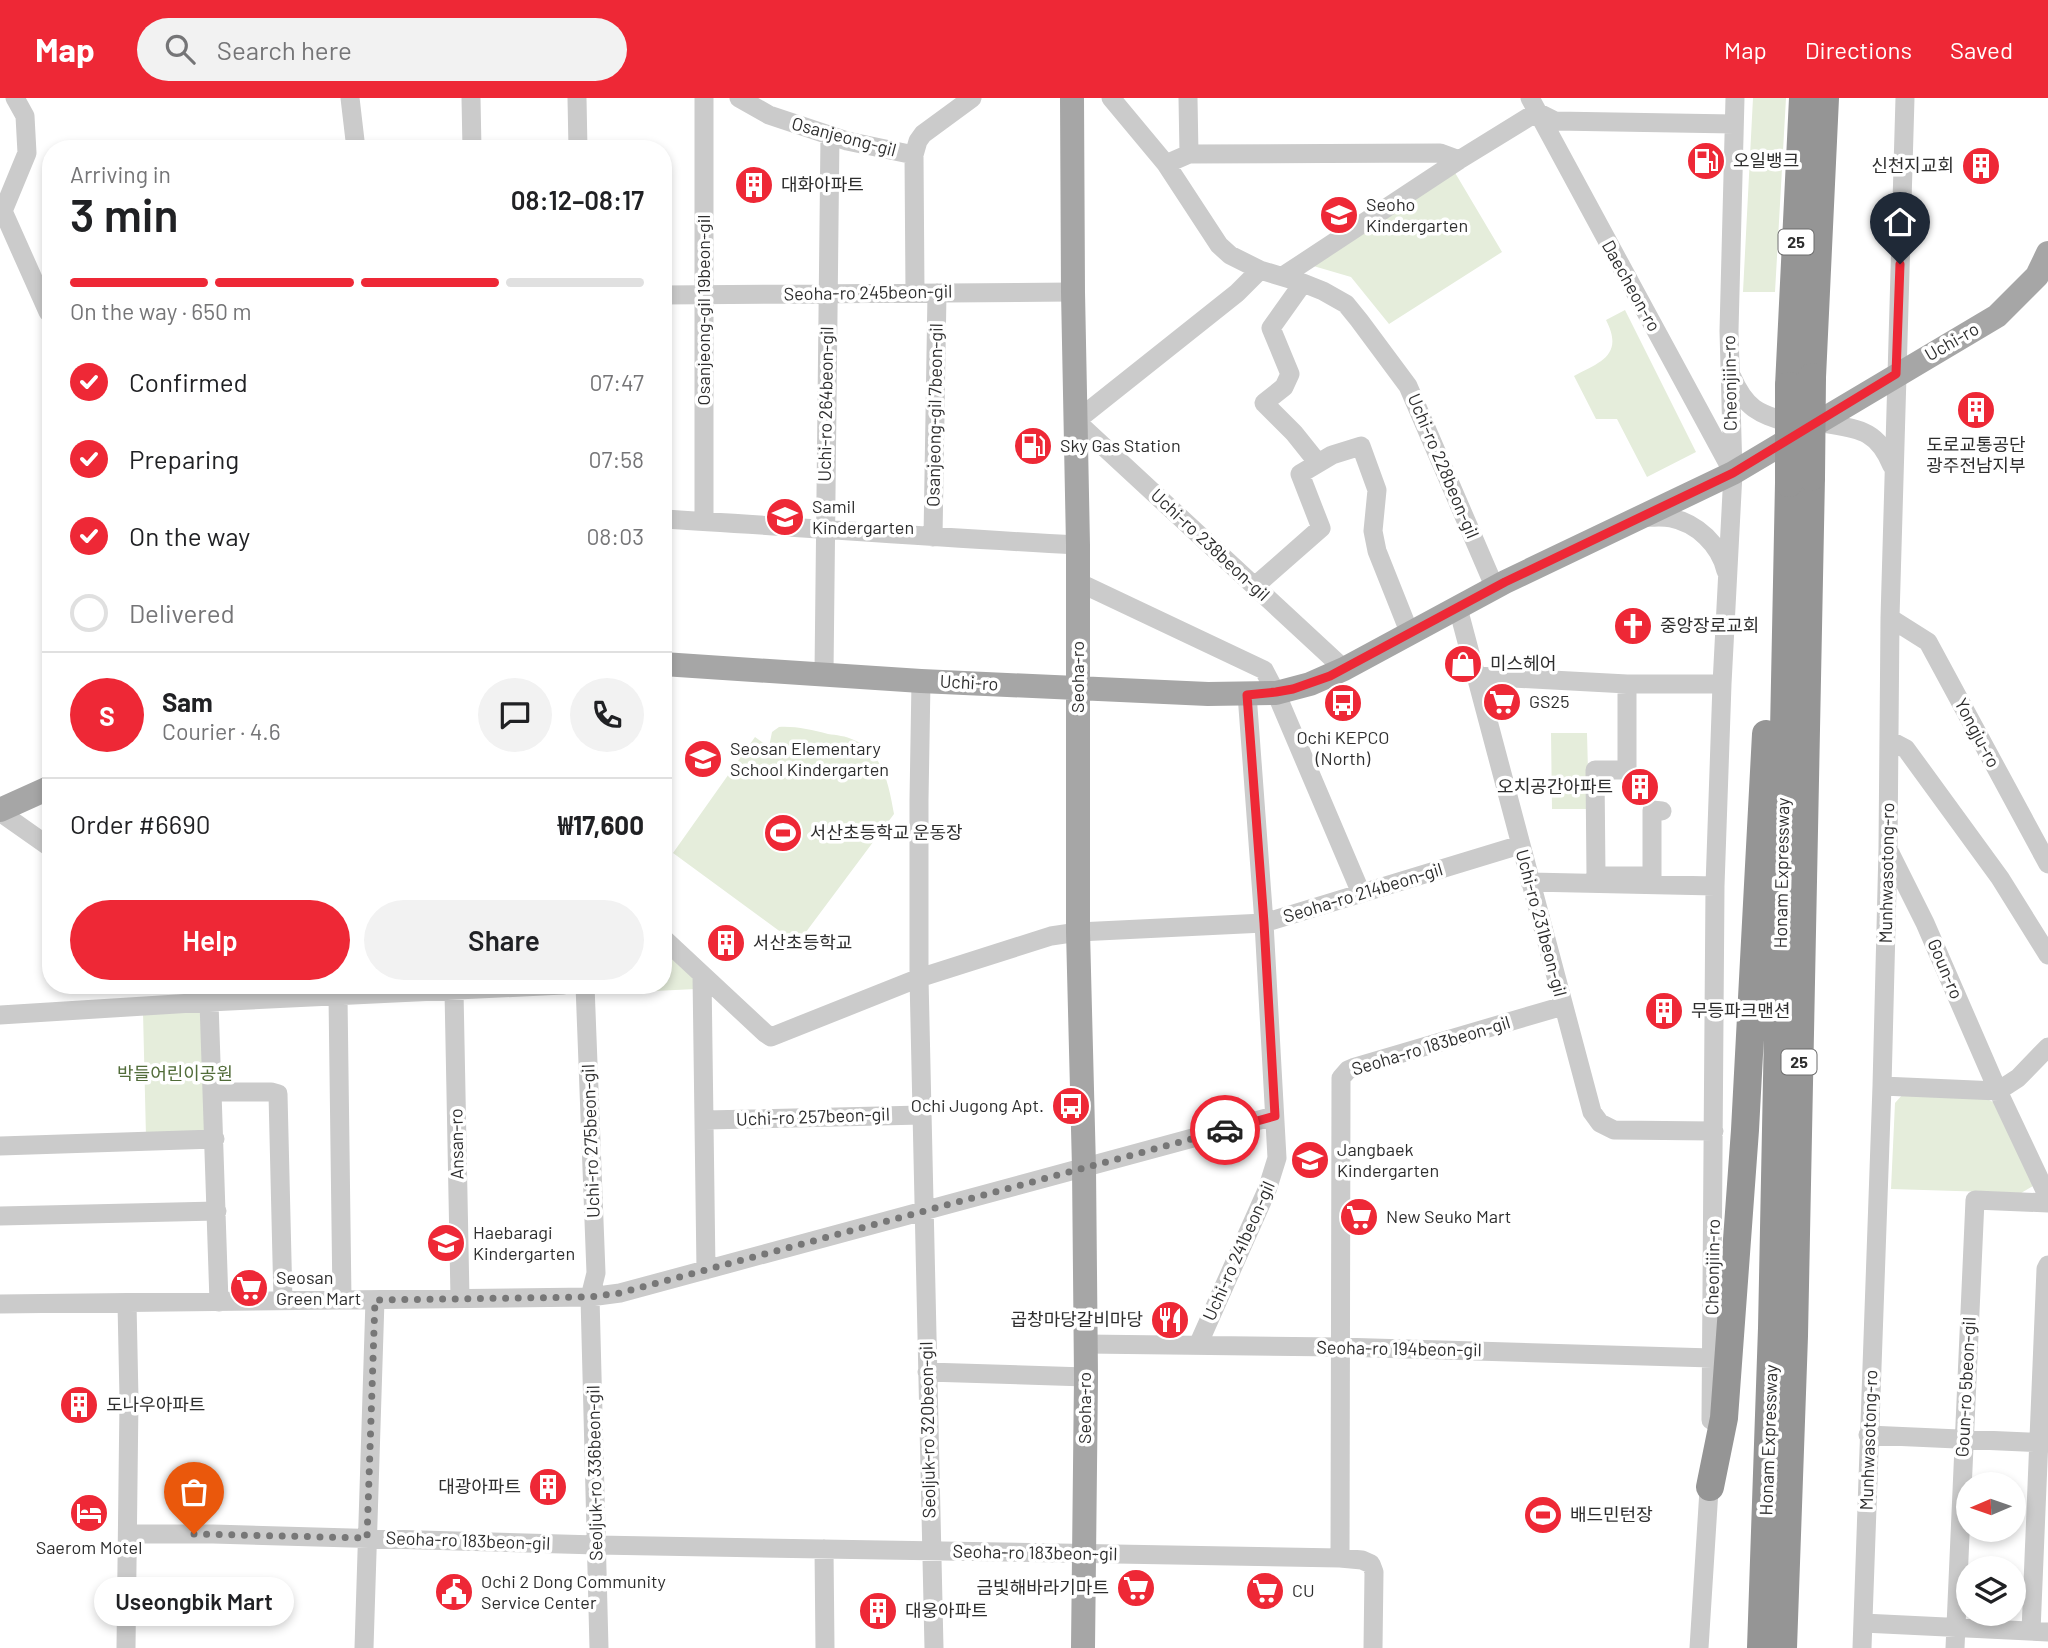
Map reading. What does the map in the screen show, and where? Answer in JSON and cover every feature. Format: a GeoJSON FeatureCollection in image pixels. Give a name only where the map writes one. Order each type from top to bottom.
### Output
{"type":"FeatureCollection","features":[{"type":"Feature","properties":{"kind":"highway","name":"Honam Expressway"},"geometry":{"type":"LineString","coordinates":[[1783,1648],[1794,1322],[1803,98]]}},
{"type":"Feature","properties":{"kind":"highway","name":"Honam Expressway"},"geometry":{"type":"LineString","coordinates":[[1801,382],[1825,98]]}},
{"type":"Feature","properties":{"kind":"highway","name":"Honam Expressway"},"geometry":{"type":"LineString","coordinates":[[1761,1648],[1773,1300],[1788,561],[1800,480]]}},
{"type":"Feature","properties":{"kind":"highway"},"geometry":{"type":"LineString","coordinates":[[1710,1487],[1724,1418],[1745,1130],[1769,674],[1788,561]]}},
{"type":"Feature","properties":{"kind":"main road","name":"Seoha-ro"},"geometry":{"type":"LineString","coordinates":[[1072,98],[1078,582],[1078,932],[1086,1344],[1083,1648]]}},
{"type":"Feature","properties":{"kind":"main road","name":"Uchi-ro"},"geometry":{"type":"LineString","coordinates":[[672,665],[921,681],[1247,695],[1310,684],[1344,669],[1495,588],[1733,473],[1997,316],[2038,276],[2048,253]]}},
{"type":"Feature","properties":{"kind":"main road"},"geometry":{"type":"LineString","coordinates":[[0,811],[42,791]]}},
{"type":"Feature","properties":{"kind":"street"},"geometry":{"type":"LineString","coordinates":[[15,98],[25,116],[27,153],[3,211],[42,299]]}},
{"type":"Feature","properties":{"kind":"street"},"geometry":{"type":"LineString","coordinates":[[350,98],[355,140]]}},
{"type":"Feature","properties":{"kind":"street"},"geometry":{"type":"LineString","coordinates":[[471,98],[472,140]]}},
{"type":"Feature","properties":{"kind":"street"},"geometry":{"type":"LineString","coordinates":[[577,98],[578,140]]}},
{"type":"Feature","properties":{"kind":"street","name":"Osanjeong-gil 19beon-gil"},"geometry":{"type":"LineString","coordinates":[[704,98],[704,521]]}},
{"type":"Feature","properties":{"kind":"street","name":"Osanjeong-gil"},"geometry":{"type":"LineString","coordinates":[[738,98],[769,115],[847,141],[914,155],[923,134],[972,98]]}},
{"type":"Feature","properties":{"kind":"street","name":"Uchi-ro 228beon-gil"},"geometry":{"type":"LineString","coordinates":[[1111,98],[1166,164],[1220,245],[1230,255],[1259,270],[1303,283],[1346,304],[1408,386],[1495,588]]}},
{"type":"Feature","properties":{"kind":"street"},"geometry":{"type":"LineString","coordinates":[[1188,98],[1189,154]]}},
{"type":"Feature","properties":{"kind":"street","name":"Cheonjiin-ro"},"geometry":{"type":"LineString","coordinates":[[1699,1648],[1710,1487],[1715,887],[1733,473],[1729,331],[1735,98]]}},
{"type":"Feature","properties":{"kind":"street","name":"Munhwasotong-ro"},"geometry":{"type":"LineString","coordinates":[[1862,1648],[1882,1086],[1890,618],[1905,98]]}},
{"type":"Feature","properties":{"kind":"street"},"geometry":{"type":"LineString","coordinates":[[1283,276],[1460,160],[1534,105],[1555,121],[1734,124]]}},
{"type":"Feature","properties":{"kind":"street","name":"Daecheon-ro"},"geometry":{"type":"LineString","coordinates":[[1534,105],[1733,473]]}},
{"type":"Feature","properties":{"kind":"street","name":"Uchi-ro 264beon-gil"},"geometry":{"type":"LineString","coordinates":[[824,673],[830,135]]}},
{"type":"Feature","properties":{"kind":"street"},"geometry":{"type":"LineString","coordinates":[[1166,164],[1189,154],[1440,153],[1460,160]]}},
{"type":"Feature","properties":{"kind":"street"},"geometry":{"type":"LineString","coordinates":[[914,155],[915,293]]}},
{"type":"Feature","properties":{"kind":"street"},"geometry":{"type":"LineString","coordinates":[[1076,421],[1237,293],[1259,270]]}},
{"type":"Feature","properties":{"kind":"street"},"geometry":{"type":"LineString","coordinates":[[1303,283],[1272,328],[1290,374],[1284,387],[1264,403],[1294,433],[1318,463]]}},
{"type":"Feature","properties":{"kind":"street","name":"Seoha-ro 245beon-gil"},"geometry":{"type":"LineString","coordinates":[[672,295],[1073,292]]}},
{"type":"Feature","properties":{"kind":"street","name":"Osanjeong-gil 7beon-gil"},"geometry":{"type":"LineString","coordinates":[[933,537],[937,293]]}},
{"type":"Feature","properties":{"kind":"street"},"geometry":{"type":"LineString","coordinates":[[1730,373],[1739,393],[1749,406],[1762,414],[1812,425],[1861,431],[1870,435],[1883,448],[1894,471]]}},
{"type":"Feature","properties":{"kind":"street","name":"Uchi-ro 238beon-gil"},"geometry":{"type":"LineString","coordinates":[[1076,421],[1344,669]]}},
{"type":"Feature","properties":{"kind":"street"},"geometry":{"type":"LineString","coordinates":[[1255,586],[1321,528],[1300,474],[1332,456],[1361,446],[1377,490],[1373,531],[1377,551],[1410,634]]}},
{"type":"Feature","properties":{"kind":"street"},"geometry":{"type":"LineString","coordinates":[[1641,517],[1670,518],[1695,528],[1718,550],[1728,575]]}},
{"type":"Feature","properties":{"kind":"street"},"geometry":{"type":"LineString","coordinates":[[672,519],[1077,545]]}},
{"type":"Feature","properties":{"kind":"street"},"geometry":{"type":"LineString","coordinates":[[1078,582],[1264,670],[1276,692],[1362,893]]}},
{"type":"Feature","properties":{"kind":"street","name":"Uchi-ro 231beon-gil"},"geometry":{"type":"LineString","coordinates":[[1458,608],[1592,1112],[1600,1123],[1614,1130],[1714,1131]]}},
{"type":"Feature","properties":{"kind":"street","name":"Yongju-ro"},"geometry":{"type":"LineString","coordinates":[[1890,618],[1927,642],[2048,864]]}},
{"type":"Feature","properties":{"kind":"street"},"geometry":{"type":"LineString","coordinates":[[1476,676],[1627,684],[1722,684]]}},
{"type":"Feature","properties":{"kind":"street"},"geometry":{"type":"LineString","coordinates":[[921,681],[919,978],[923,1211]]}},
{"type":"Feature","properties":{"kind":"street"},"geometry":{"type":"LineString","coordinates":[[1627,684],[1627,770],[1595,770],[1596,876],[1652,876],[1652,810],[1662,811]]}},
{"type":"Feature","properties":{"kind":"street","name":"Uchi-ro 241beon-gil"},"geometry":{"type":"LineString","coordinates":[[1198,1345],[1267,1190],[1275,1169],[1277,1148],[1247,695]]}},
{"type":"Feature","properties":{"kind":"street"},"geometry":{"type":"LineString","coordinates":[[1889,740],[1906,750],[2000,878],[2048,955]]}},
{"type":"Feature","properties":{"kind":"street"},"geometry":{"type":"LineString","coordinates":[[0,811],[42,841]]}},
{"type":"Feature","properties":{"kind":"street","name":"Seoha-ro 214beon-gil"},"geometry":{"type":"LineString","coordinates":[[1078,932],[1264,923],[1520,845]]}},
{"type":"Feature","properties":{"kind":"street","name":"Goun-ro"},"geometry":{"type":"LineString","coordinates":[[1888,849],[1925,923],[1998,1091],[2048,1197]]}},
{"type":"Feature","properties":{"kind":"street"},"geometry":{"type":"LineString","coordinates":[[1530,882],[1715,887]]}},
{"type":"Feature","properties":{"kind":"street"},"geometry":{"type":"LineString","coordinates":[[672,947],[771,1037],[919,978],[1051,936],[1078,932]]}},
{"type":"Feature","properties":{"kind":"street"},"geometry":{"type":"LineString","coordinates":[[702,975],[706,1270]]}},
{"type":"Feature","properties":{"kind":"street"},"geometry":{"type":"LineString","coordinates":[[0,1015],[205,994],[383,994]]}},
{"type":"Feature","properties":{"kind":"street"},"geometry":{"type":"LineString","coordinates":[[205,994],[213,1092],[219,1302]]}},
{"type":"Feature","properties":{"kind":"street","name":"Ansan-ro"},"geometry":{"type":"LineString","coordinates":[[454,994],[460,1298]]}},
{"type":"Feature","properties":{"kind":"street","name":"Uchi-ro 275beon-gil"},"geometry":{"type":"LineString","coordinates":[[585,994],[596,1273],[590,1297]]}},
{"type":"Feature","properties":{"kind":"street"},"geometry":{"type":"LineString","coordinates":[[338,996],[342,1300]]}},
{"type":"Feature","properties":{"kind":"street","name":"Seoha-ro 183beon-gil"},"geometry":{"type":"LineString","coordinates":[[128,1534],[1340,1558],[1341,1078],[1355,1067],[1563,1006]]}},
{"type":"Feature","properties":{"kind":"street"},"geometry":{"type":"LineString","coordinates":[[1882,1086],[1998,1091],[2018,1079],[2048,1047]]}},
{"type":"Feature","properties":{"kind":"street"},"geometry":{"type":"LineString","coordinates":[[213,1092],[278,1094],[283,1301]]}},
{"type":"Feature","properties":{"kind":"street","name":"Uchi-ro 257beon-gil"},"geometry":{"type":"LineString","coordinates":[[705,1121],[922,1115]]}},
{"type":"Feature","properties":{"kind":"street"},"geometry":{"type":"LineString","coordinates":[[0,1304],[590,1297],[620,1293],[1275,1116]]}},
{"type":"Feature","properties":{"kind":"street"},"geometry":{"type":"LineString","coordinates":[[0,1146],[215,1139]]}},
{"type":"Feature","properties":{"kind":"street","name":"Goun-ro 5beon-gil"},"geometry":{"type":"LineString","coordinates":[[1955,1648],[1975,1200],[2048,1203]]}},
{"type":"Feature","properties":{"kind":"street"},"geometry":{"type":"LineString","coordinates":[[0,1216],[217,1211]]}},
{"type":"Feature","properties":{"kind":"street","name":"Seoljuk-ro 320beon-gil"},"geometry":{"type":"LineString","coordinates":[[923,1211],[935,1648]]}},
{"type":"Feature","properties":{"kind":"street"},"geometry":{"type":"LineString","coordinates":[[1863,1623],[2040,1632],[2034,1538],[2043,1442],[2042,1344],[2048,1265]]}},
{"type":"Feature","properties":{"kind":"street","name":"Seoljuk-ro 336beon-gil"},"geometry":{"type":"LineString","coordinates":[[590,1297],[599,1648]]}},
{"type":"Feature","properties":{"kind":"street"},"geometry":{"type":"LineString","coordinates":[[364,1648],[375,1300]]}},
{"type":"Feature","properties":{"kind":"street"},"geometry":{"type":"LineString","coordinates":[[126,1648],[130,1399],[127,1303]]}},
{"type":"Feature","properties":{"kind":"street","name":"Seoha-ro 194beon-gil"},"geometry":{"type":"LineString","coordinates":[[1086,1344],[1712,1358]]}},
{"type":"Feature","properties":{"kind":"street"},"geometry":{"type":"LineString","coordinates":[[926,1372],[1086,1377]]}},
{"type":"Feature","properties":{"kind":"street"},"geometry":{"type":"LineString","coordinates":[[1868,1435],[2043,1442]]}},
{"type":"Feature","properties":{"kind":"street"},"geometry":{"type":"LineString","coordinates":[[824,1549],[825,1648]]}},
{"type":"Feature","properties":{"kind":"street"},"geometry":{"type":"LineString","coordinates":[[1340,1558],[1362,1560],[1371,1564],[1374,1572],[1373,1648]]}},
{"type":"Feature","properties":{"kind":"green space"},"geometry":{"type":"Polygon","coordinates":[[[1753,98],[1786,98],[1775,292],[1743,292],[1753,98]]]}},
{"type":"Feature","properties":{"kind":"green space"},"geometry":{"type":"Polygon","coordinates":[[[1454,171],[1502,252],[1389,324],[1351,277],[1310,265],[1454,171]]]}},
{"type":"Feature","properties":{"kind":"green space"},"geometry":{"type":"Polygon","coordinates":[[[1625,310],[1696,452],[1647,477],[1617,419],[1596,419],[1574,376],[1607,356],[1612,342],[1606,320],[1625,310]]]}},
{"type":"Feature","properties":{"kind":"green space","name":"서산초등학교 운동장"},"geometry":{"type":"Polygon","coordinates":[[[779,727],[844,737],[864,745],[883,771],[894,814],[797,944],[673,853],[755,737],[769,747],[772,732],[779,727]]]}},
{"type":"Feature","properties":{"kind":"green space"},"geometry":{"type":"Polygon","coordinates":[[[1551,733],[1587,733],[1589,809],[1552,809],[1551,733]]]}},
{"type":"Feature","properties":{"kind":"green space"},"geometry":{"type":"Polygon","coordinates":[[[672,956],[693,975],[696,989],[672,990],[672,956]]]}},
{"type":"Feature","properties":{"kind":"green space","name":"박들어린이공원"},"geometry":{"type":"Polygon","coordinates":[[[203,1011],[206,1135],[146,1137],[143,1012],[203,1011]]]}},
{"type":"Feature","properties":{"kind":"green space"},"geometry":{"type":"Polygon","coordinates":[[[1903,1094],[1981,1096],[1997,1104],[2033,1186],[2021,1193],[1891,1189],[1895,1103],[1903,1094]]]}},
{"type":"Feature","properties":{"kind":"green space","name":"배드민턴장"},"geometry":{"type":"Polygon","coordinates":[[[1526,1504],[1560,1505],[1560,1526],[1525,1525],[1526,1504]]]}},
{"type":"Feature","properties":{"kind":"way so far"},"geometry":{"type":"LineString","coordinates":[[194,1534],[367,1538],[375,1300],[590,1297],[620,1293],[1225,1130]]}},
{"type":"Feature","properties":{"kind":"place","name":"오일뱅크"},"geometry":{"type":"Point","coordinates":[1706,161]}},
{"type":"Feature","properties":{"kind":"place","name":"신천지교회"},"geometry":{"type":"Point","coordinates":[1981,166]}},
{"type":"Feature","properties":{"kind":"place","name":"대화아파트"},"geometry":{"type":"Point","coordinates":[754,185]}},
{"type":"Feature","properties":{"kind":"place","name":"Seoho Kindergarten"},"geometry":{"type":"Point","coordinates":[1339,215]}},
{"type":"Feature","properties":{"kind":"place","name":"도로교통공단 광주전남지부"},"geometry":{"type":"Point","coordinates":[1976,410]}},
{"type":"Feature","properties":{"kind":"place","name":"Sky Gas Station"},"geometry":{"type":"Point","coordinates":[1033,446]}},
{"type":"Feature","properties":{"kind":"place","name":"Samil Kindergarten"},"geometry":{"type":"Point","coordinates":[785,517]}},
{"type":"Feature","properties":{"kind":"place","name":"중앙장로교회"},"geometry":{"type":"Point","coordinates":[1633,626]}},
{"type":"Feature","properties":{"kind":"place","name":"미스헤어"},"geometry":{"type":"Point","coordinates":[1463,664]}},
{"type":"Feature","properties":{"kind":"place","name":"GS25"},"geometry":{"type":"Point","coordinates":[1502,702]}},
{"type":"Feature","properties":{"kind":"place","name":"Ochi KEPCO (North)"},"geometry":{"type":"Point","coordinates":[1343,703]}},
{"type":"Feature","properties":{"kind":"place","name":"Seosan Elementary School Kindergarten"},"geometry":{"type":"Point","coordinates":[703,759]}},
{"type":"Feature","properties":{"kind":"place","name":"오치공간아파트"},"geometry":{"type":"Point","coordinates":[1640,787]}},
{"type":"Feature","properties":{"kind":"place","name":"서산초등학교 운동장"},"geometry":{"type":"Point","coordinates":[783,833]}},
{"type":"Feature","properties":{"kind":"place","name":"서산초등학교"},"geometry":{"type":"Point","coordinates":[726,943]}},
{"type":"Feature","properties":{"kind":"place","name":"무등파크맨션"},"geometry":{"type":"Point","coordinates":[1664,1011]}},
{"type":"Feature","properties":{"kind":"place","name":"Ochi Jugong Apt."},"geometry":{"type":"Point","coordinates":[1071,1106]}},
{"type":"Feature","properties":{"kind":"place","name":"Jangbaek Kindergarten"},"geometry":{"type":"Point","coordinates":[1310,1160]}},
{"type":"Feature","properties":{"kind":"place","name":"New Seuko Mart"},"geometry":{"type":"Point","coordinates":[1359,1217]}},
{"type":"Feature","properties":{"kind":"place","name":"Haebaragi Kindergarten"},"geometry":{"type":"Point","coordinates":[446,1243]}},
{"type":"Feature","properties":{"kind":"place","name":"Seosan Green Mart"},"geometry":{"type":"Point","coordinates":[249,1288]}},
{"type":"Feature","properties":{"kind":"place","name":"곱창마당갈비마당"},"geometry":{"type":"Point","coordinates":[1170,1320]}},
{"type":"Feature","properties":{"kind":"place","name":"도나우아파트"},"geometry":{"type":"Point","coordinates":[79,1405]}},
{"type":"Feature","properties":{"kind":"place","name":"대광아파트"},"geometry":{"type":"Point","coordinates":[548,1487]}},
{"type":"Feature","properties":{"kind":"place","name":"Saerom Motel"},"geometry":{"type":"Point","coordinates":[89,1513]}},
{"type":"Feature","properties":{"kind":"place","name":"배드민턴장"},"geometry":{"type":"Point","coordinates":[1543,1515]}},
{"type":"Feature","properties":{"kind":"place","name":"Useongbik Mart"},"geometry":{"type":"Point","coordinates":[194,1534]}},
{"type":"Feature","properties":{"kind":"place","name":"금빛해바라기마트"},"geometry":{"type":"Point","coordinates":[1136,1588]}},
{"type":"Feature","properties":{"kind":"place","name":"CU"},"geometry":{"type":"Point","coordinates":[1265,1591]}},
{"type":"Feature","properties":{"kind":"place","name":"Ochi 2 Dong Community Service Center"},"geometry":{"type":"Point","coordinates":[454,1592]}},
{"type":"Feature","properties":{"kind":"place","name":"대웅아파트"},"geometry":{"type":"Point","coordinates":[878,1611]}},
{"type":"Feature","properties":{"kind":"route"},"geometry":{"type":"LineString","coordinates":[[1225,1130],[1275,1116],[1247,695],[1293,689],[1330,676],[1505,582],[1733,473],[1896,374],[1900,264]]}}]}
